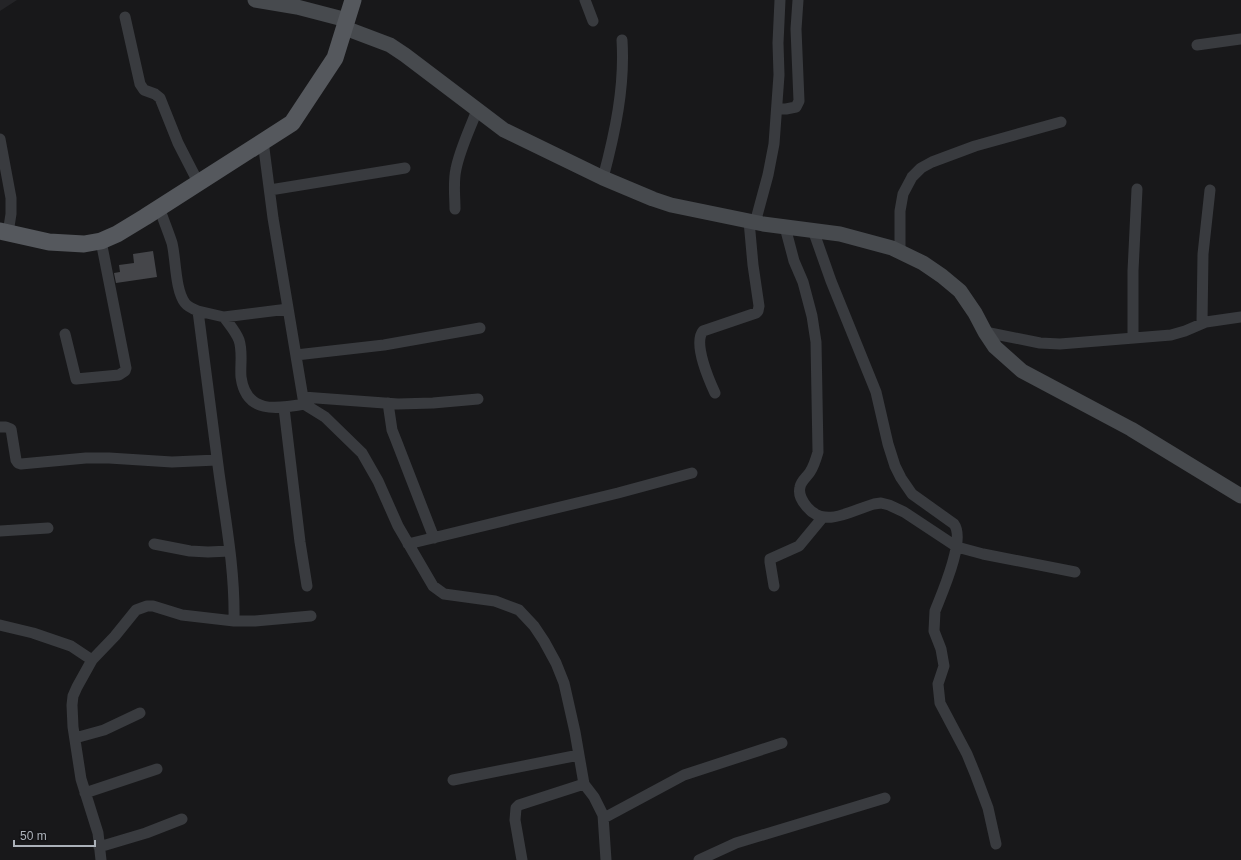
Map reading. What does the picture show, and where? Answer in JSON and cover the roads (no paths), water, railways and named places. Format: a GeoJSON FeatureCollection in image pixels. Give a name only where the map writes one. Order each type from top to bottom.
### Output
{"type":"FeatureCollection","features":[{"type":"Feature","properties":{"kind":"main road"},"geometry":{"type":"LineString","coordinates":[[4,232],[49,242],[84,244],[101,241],[117,234],[292,123],[335,58],[353,0]]}},
{"type":"Feature","properties":{"kind":"street"},"geometry":{"type":"LineString","coordinates":[[255,0],[297,7],[346,24],[390,45],[504,130],[603,178],[671,205],[752,222],[840,234],[870,241],[900,252],[923,263],[954,285],[966,299],[995,347],[1022,371],[1131,429],[1241,496]]}},
{"type":"Feature","properties":{"kind":"street"},"geometry":{"type":"LineString","coordinates":[[585,0],[593,21]]}},
{"type":"Feature","properties":{"kind":"street"},"geometry":{"type":"LineString","coordinates":[[715,393],[708,377],[702,355],[700,337],[703,331],[756,314],[759,306],[753,265],[752,222],[768,175],[774,144],[779,75],[780,0]]}},
{"type":"Feature","properties":{"kind":"street"},"geometry":{"type":"LineString","coordinates":[[777,109],[796,107],[799,101],[796,29],[798,0]]}},
{"type":"Feature","properties":{"kind":"street"},"geometry":{"type":"LineString","coordinates":[[126,17],[140,84],[144,90],[155,94],[160,98],[178,143],[198,182]]}},
{"type":"Feature","properties":{"kind":"street"},"geometry":{"type":"LineString","coordinates":[[1196,45],[1241,39]]}},
{"type":"Feature","properties":{"kind":"street"},"geometry":{"type":"LineString","coordinates":[[603,178],[618,109],[623,72],[622,40]]}},
{"type":"Feature","properties":{"kind":"street"},"geometry":{"type":"LineString","coordinates":[[455,209],[454,183],[456,169],[477,110]]}},
{"type":"Feature","properties":{"kind":"street"},"geometry":{"type":"LineString","coordinates":[[900,252],[900,202],[912,177],[921,168],[932,162],[975,146],[1061,122]]}},
{"type":"Feature","properties":{"kind":"street"},"geometry":{"type":"LineString","coordinates":[[0,138],[11,198],[11,214],[4,232]]}},
{"type":"Feature","properties":{"kind":"street"},"geometry":{"type":"LineString","coordinates":[[263,141],[303,401],[325,417],[362,453],[378,481],[398,526],[433,586],[438,591],[444,594],[495,601],[509,605],[519,610],[534,626],[556,663],[564,683],[584,784],[599,806],[604,818],[606,860]]}},
{"type":"Feature","properties":{"kind":"street"},"geometry":{"type":"LineString","coordinates":[[270,190],[405,168]]}},
{"type":"Feature","properties":{"kind":"street"},"geometry":{"type":"LineString","coordinates":[[1133,338],[1132,271],[1137,189]]}},
{"type":"Feature","properties":{"kind":"street"},"geometry":{"type":"LineString","coordinates":[[1202,323],[1203,254],[1210,190]]}},
{"type":"Feature","properties":{"kind":"street"},"geometry":{"type":"LineString","coordinates":[[154,211],[172,243],[177,279],[185,304],[190,308],[224,316],[288,309]]}},
{"type":"Feature","properties":{"kind":"street"},"geometry":{"type":"LineString","coordinates":[[785,226],[794,260],[807,297],[816,342],[818,452],[811,470],[802,482],[800,494],[803,502],[811,512],[819,517],[836,517],[862,507],[881,503],[904,512],[983,554],[1075,572]]}},
{"type":"Feature","properties":{"kind":"street"},"geometry":{"type":"LineString","coordinates":[[813,230],[830,281],[876,392],[888,444],[895,466],[912,494],[954,524],[957,540],[950,572],[935,612],[934,622],[934,631],[941,649],[944,666],[938,684],[938,692],[940,703],[976,776],[988,808],[996,844]]}},
{"type":"Feature","properties":{"kind":"street"},"geometry":{"type":"LineString","coordinates":[[65,334],[76,379],[119,375],[125,371],[126,368],[101,241]]}},
{"type":"Feature","properties":{"kind":"street"},"geometry":{"type":"LineString","coordinates":[[198,311],[230,551],[234,592],[234,621]]}},
{"type":"Feature","properties":{"kind":"street"},"geometry":{"type":"LineString","coordinates":[[224,316],[239,340],[241,377],[247,394],[251,401],[267,408],[284,408],[303,401],[433,403],[478,399]]}},
{"type":"Feature","properties":{"kind":"street"},"geometry":{"type":"LineString","coordinates":[[985,332],[1040,343],[1060,344],[1178,333],[1213,320],[1241,317]]}},
{"type":"Feature","properties":{"kind":"street"},"geometry":{"type":"LineString","coordinates":[[296,355],[384,345],[480,328]]}},
{"type":"Feature","properties":{"kind":"street"},"geometry":{"type":"LineString","coordinates":[[388,403],[392,430],[434,538]]}},
{"type":"Feature","properties":{"kind":"street"},"geometry":{"type":"LineString","coordinates":[[284,408],[306,586]]}},
{"type":"Feature","properties":{"kind":"street"},"geometry":{"type":"LineString","coordinates":[[0,427],[11,429],[16,460],[19,464],[86,458],[172,462],[218,460]]}},
{"type":"Feature","properties":{"kind":"street"},"geometry":{"type":"LineString","coordinates":[[408,544],[618,493],[692,473]]}},
{"type":"Feature","properties":{"kind":"street"},"geometry":{"type":"LineString","coordinates":[[774,586],[770,559],[799,546],[823,517]]}},
{"type":"Feature","properties":{"kind":"street"},"geometry":{"type":"LineString","coordinates":[[0,531],[48,528]]}},
{"type":"Feature","properties":{"kind":"street"},"geometry":{"type":"LineString","coordinates":[[154,544],[196,551],[230,551]]}},
{"type":"Feature","properties":{"kind":"street"},"geometry":{"type":"LineString","coordinates":[[101,860],[98,833],[81,779],[72,712],[73,696],[87,656],[115,636],[136,610],[147,606],[153,606],[182,615],[234,621],[255,621],[311,616]]}},
{"type":"Feature","properties":{"kind":"street"},"geometry":{"type":"LineString","coordinates":[[0,624],[52,639],[71,646],[87,656]]}},
{"type":"Feature","properties":{"kind":"street"},"geometry":{"type":"LineString","coordinates":[[75,738],[104,730],[140,713]]}},
{"type":"Feature","properties":{"kind":"street"},"geometry":{"type":"LineString","coordinates":[[604,818],[684,775],[782,743]]}},
{"type":"Feature","properties":{"kind":"street"},"geometry":{"type":"LineString","coordinates":[[453,780],[579,755]]}},
{"type":"Feature","properties":{"kind":"street"},"geometry":{"type":"LineString","coordinates":[[85,793],[157,769]]}},
{"type":"Feature","properties":{"kind":"street"},"geometry":{"type":"LineString","coordinates":[[522,860],[515,820],[516,808],[519,805],[584,784]]}},
{"type":"Feature","properties":{"kind":"street"},"geometry":{"type":"LineString","coordinates":[[699,860],[736,843],[886,798]]}},
{"type":"Feature","properties":{"kind":"street"},"geometry":{"type":"LineString","coordinates":[[100,847],[146,833],[182,819]]}}]}
